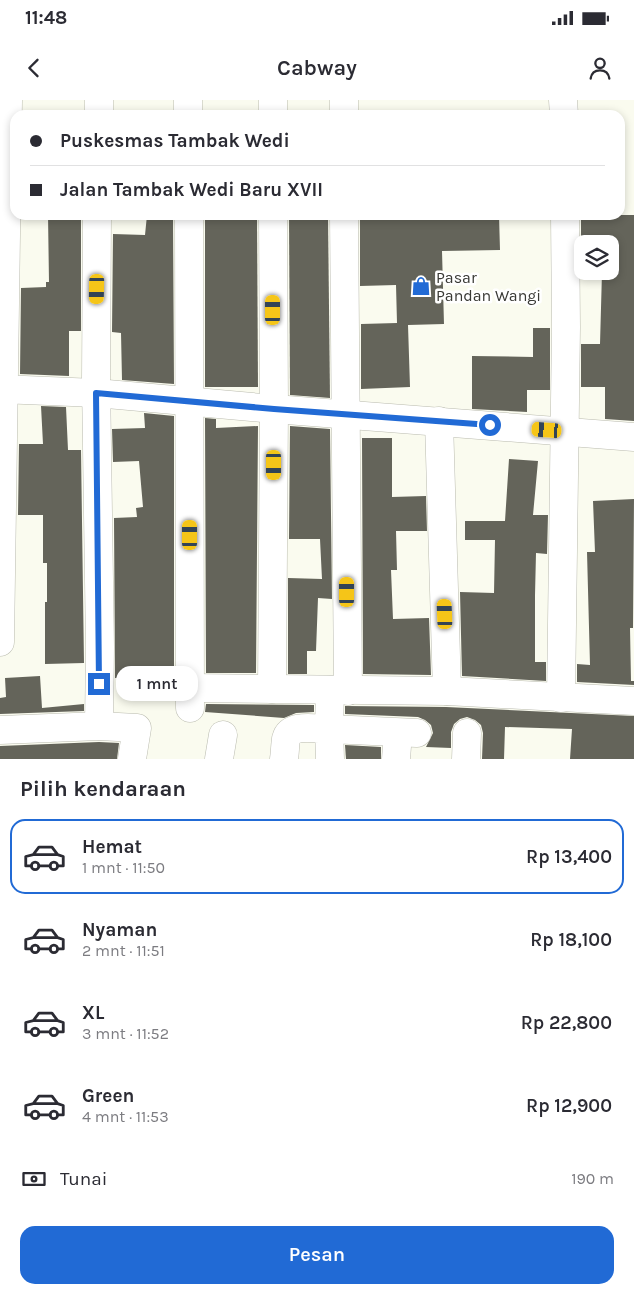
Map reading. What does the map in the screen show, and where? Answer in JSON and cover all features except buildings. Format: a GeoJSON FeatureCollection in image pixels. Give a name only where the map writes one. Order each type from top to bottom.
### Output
{"type":"FeatureCollection","features":[{"type":"Feature","properties":{"kind":"street"},"geometry":{"type":"LineString","coordinates":[[0,642],[2,389],[8,100]]}},
{"type":"Feature","properties":{"kind":"street"},"geometry":{"type":"LineString","coordinates":[[98,220],[96,393],[100,647],[99,726]]}},
{"type":"Feature","properties":{"kind":"street"},"geometry":{"type":"LineString","coordinates":[[189,220],[190,698],[272,689],[447,691],[634,701]]}},
{"type":"Feature","properties":{"kind":"street"},"geometry":{"type":"LineString","coordinates":[[272,689],[273,220]]}},
{"type":"Feature","properties":{"kind":"street"},"geometry":{"type":"LineString","coordinates":[[330,759],[329,729],[339,691],[346,414],[344,220]]}},
{"type":"Feature","properties":{"kind":"street"},"geometry":{"type":"LineString","coordinates":[[561,698],[565,431],[565,220]]}},
{"type":"Feature","properties":{"kind":"street"},"geometry":{"type":"LineString","coordinates":[[2,389],[96,393],[634,437]]}},
{"type":"Feature","properties":{"kind":"street"},"geometry":{"type":"LineString","coordinates":[[439,421],[447,691]]}},
{"type":"Feature","properties":{"kind":"street"},"geometry":{"type":"LineString","coordinates":[[0,730],[99,726],[137,728],[132,759]]}},
{"type":"Feature","properties":{"kind":"street"},"geometry":{"type":"LineString","coordinates":[[284,759],[286,738],[290,731],[296,729],[329,729],[404,742]]}},
{"type":"Feature","properties":{"kind":"place","name":"Pasar Pandan Wangi"},"geometry":{"type":"Point","coordinates":[421,286]}},
{"type":"Feature","properties":{"kind":"route"},"geometry":{"type":"LineString","coordinates":[[99,684],[96,393],[274,409],[490,425]]}}]}
